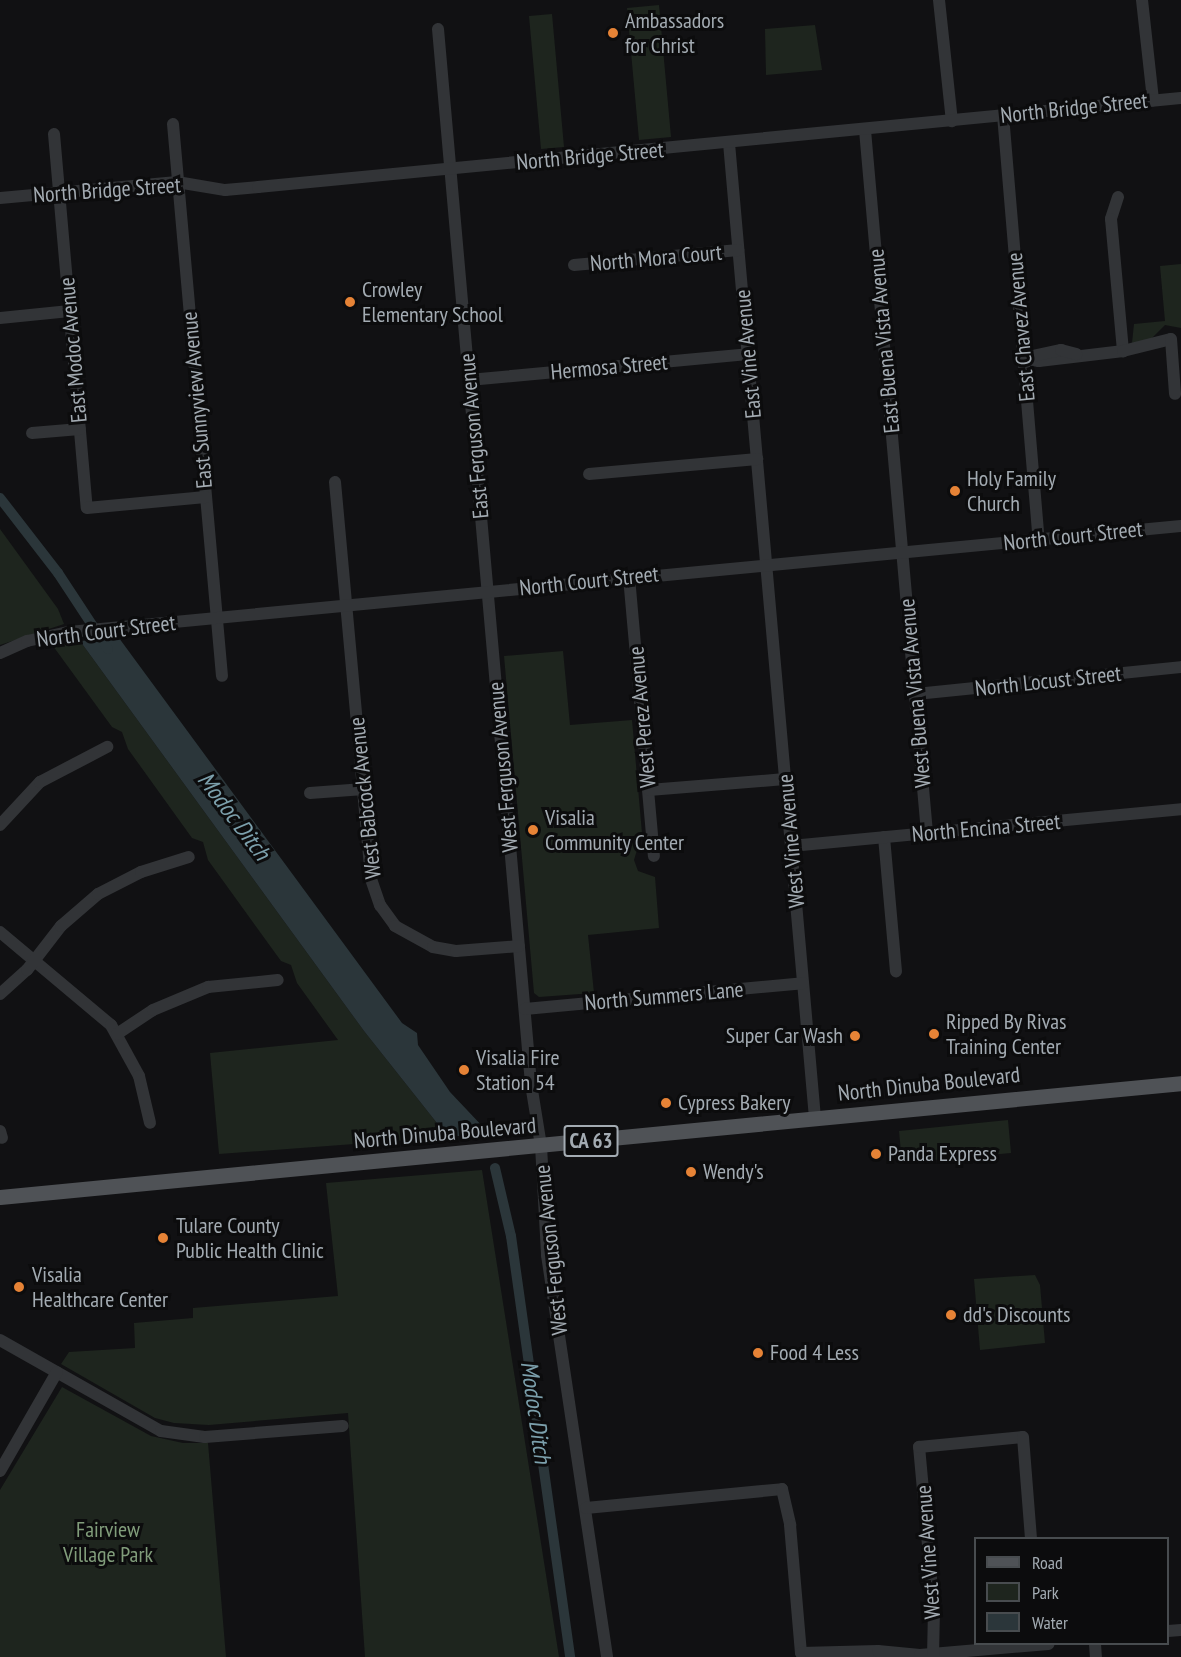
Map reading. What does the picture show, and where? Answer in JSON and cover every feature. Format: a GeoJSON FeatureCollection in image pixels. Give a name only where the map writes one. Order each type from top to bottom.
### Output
{"type":"FeatureCollection","features":[{"type":"Feature","properties":{"kind":"main road","name":"North Dinuba Boulevard"},"geometry":{"type":"LineString","coordinates":[[0,1197],[1181,1083]]}},
{"type":"Feature","properties":{"kind":"street"},"geometry":{"type":"LineString","coordinates":[[939,0],[952,121]]}},
{"type":"Feature","properties":{"kind":"street"},"geometry":{"type":"LineString","coordinates":[[1142,0],[1153,100]]}},
{"type":"Feature","properties":{"kind":"street","name":"East Ferguson Avenue"},"geometry":{"type":"LineString","coordinates":[[438,29],[488,591]]}},
{"type":"Feature","properties":{"kind":"street","name":"North Bridge Street"},"geometry":{"type":"LineString","coordinates":[[0,198],[177,182],[225,190],[1181,98]]}},
{"type":"Feature","properties":{"kind":"street","name":"East Chavez Avenue"},"geometry":{"type":"LineString","coordinates":[[1003,115],[1039,540]]}},
{"type":"Feature","properties":{"kind":"street","name":"East Sunnyview Avenue"},"geometry":{"type":"LineString","coordinates":[[173,124],[222,676]]}},
{"type":"Feature","properties":{"kind":"street","name":"East Buena Vista Avenue"},"geometry":{"type":"LineString","coordinates":[[865,130],[902,552]]}},
{"type":"Feature","properties":{"kind":"street","name":"East Modoc Avenue"},"geometry":{"type":"LineString","coordinates":[[54,134],[87,508],[205,497]]}},
{"type":"Feature","properties":{"kind":"street","name":"East Vine Avenue"},"geometry":{"type":"LineString","coordinates":[[729,143],[766,565]]}},
{"type":"Feature","properties":{"kind":"street"},"geometry":{"type":"LineString","coordinates":[[1118,197],[1112,219],[1123,351]]}},
{"type":"Feature","properties":{"kind":"street","name":"North Mora Court"},"geometry":{"type":"LineString","coordinates":[[574,266],[738,250]]}},
{"type":"Feature","properties":{"kind":"street"},"geometry":{"type":"LineString","coordinates":[[0,318],[70,311]]}},
{"type":"Feature","properties":{"kind":"street"},"geometry":{"type":"LineString","coordinates":[[1023,358],[1061,350],[1083,355],[1123,351],[1171,339],[1175,394]]}},
{"type":"Feature","properties":{"kind":"street","name":"Hermosa Street"},"geometry":{"type":"LineString","coordinates":[[469,380],[748,354]]}},
{"type":"Feature","properties":{"kind":"street"},"geometry":{"type":"LineString","coordinates":[[32,433],[80,429]]}},
{"type":"Feature","properties":{"kind":"street"},"geometry":{"type":"LineString","coordinates":[[589,474],[757,459]]}},
{"type":"Feature","properties":{"kind":"street","name":"West Babcock Avenue"},"geometry":{"type":"LineString","coordinates":[[335,482],[371,879],[380,905],[395,926],[433,947],[456,951],[519,946]]}},
{"type":"Feature","properties":{"kind":"street","name":"North Court Street"},"geometry":{"type":"LineString","coordinates":[[0,653],[27,641],[77,631],[1181,525]]}},
{"type":"Feature","properties":{"kind":"street","name":"West Buena Vista Avenue"},"geometry":{"type":"LineString","coordinates":[[902,552],[927,833]]}},
{"type":"Feature","properties":{"kind":"street","name":"West Vine Avenue"},"geometry":{"type":"LineString","coordinates":[[766,565],[815,1118]]}},
{"type":"Feature","properties":{"kind":"street","name":"West Perez Avenue"},"geometry":{"type":"LineString","coordinates":[[629,577],[654,856]]}},
{"type":"Feature","properties":{"kind":"street","name":"West Ferguson Avenue"},"geometry":{"type":"LineString","coordinates":[[488,591],[525,1009],[541,1146],[547,1255],[607,1657]]}},
{"type":"Feature","properties":{"kind":"street","name":"North Locust Street"},"geometry":{"type":"LineString","coordinates":[[916,694],[1181,667]]}},
{"type":"Feature","properties":{"kind":"street"},"geometry":{"type":"LineString","coordinates":[[0,825],[40,782],[107,747]]}},
{"type":"Feature","properties":{"kind":"street"},"geometry":{"type":"LineString","coordinates":[[649,790],[785,779]]}},
{"type":"Feature","properties":{"kind":"street"},"geometry":{"type":"LineString","coordinates":[[310,793],[364,789]]}},
{"type":"Feature","properties":{"kind":"street","name":"North Encina Street"},"geometry":{"type":"LineString","coordinates":[[791,846],[1181,809]]}},
{"type":"Feature","properties":{"kind":"street"},"geometry":{"type":"LineString","coordinates":[[884,837],[896,972]]}},
{"type":"Feature","properties":{"kind":"street"},"geometry":{"type":"LineString","coordinates":[[0,994],[34,959],[61,926],[98,894],[141,872],[189,857]]}},
{"type":"Feature","properties":{"kind":"street"},"geometry":{"type":"LineString","coordinates":[[0,932],[81,996],[117,1034],[139,1076],[150,1123]]}},
{"type":"Feature","properties":{"kind":"street"},"geometry":{"type":"LineString","coordinates":[[117,1034],[153,1010],[188,994],[227,983],[278,980]]}},
{"type":"Feature","properties":{"kind":"street","name":"North Summers Lane"},"geometry":{"type":"LineString","coordinates":[[525,1009],[803,983]]}},
{"type":"Feature","properties":{"kind":"street"},"geometry":{"type":"LineString","coordinates":[[0,1340],[147,1424],[178,1434],[205,1437],[343,1426]]}},
{"type":"Feature","properties":{"kind":"street"},"geometry":{"type":"LineString","coordinates":[[0,1471],[57,1372]]}},
{"type":"Feature","properties":{"kind":"street","name":"West Vine Avenue"},"geometry":{"type":"LineString","coordinates":[[933,1656],[934,1611],[920,1447],[1023,1437],[1031,1537]]}},
{"type":"Feature","properties":{"kind":"street"},"geometry":{"type":"LineString","coordinates":[[586,1508],[782,1489],[790,1525],[801,1653],[878,1651],[933,1656],[1034,1645]]}},
{"type":"Feature","properties":{"kind":"green space"},"geometry":{"type":"Polygon","coordinates":[[[659,5],[671,137],[639,140],[627,8],[659,5]]]}},
{"type":"Feature","properties":{"kind":"green space"},"geometry":{"type":"Polygon","coordinates":[[[552,14],[564,147],[541,149],[529,16],[552,14]]]}},
{"type":"Feature","properties":{"kind":"green space"},"geometry":{"type":"Polygon","coordinates":[[[815,25],[822,70],[766,75],[765,29],[815,25]]]}},
{"type":"Feature","properties":{"kind":"green space"},"geometry":{"type":"Polygon","coordinates":[[[1181,264],[1181,328],[1165,325],[1149,341],[1132,343],[1134,324],[1165,321],[1160,266],[1181,264]]]}},
{"type":"Feature","properties":{"kind":"green space"},"geometry":{"type":"Polygon","coordinates":[[[0,529],[58,609],[64,624],[0,645],[0,529]]]}},
{"type":"Feature","properties":{"kind":"green space"},"geometry":{"type":"Polygon","coordinates":[[[80,641],[364,1031],[448,1137],[219,1154],[210,1053],[338,1040],[297,983],[291,965],[281,961],[208,860],[203,842],[192,838],[128,749],[122,732],[112,727],[53,646],[80,641]]]}},
{"type":"Feature","properties":{"kind":"green space"},"geometry":{"type":"Polygon","coordinates":[[[563,651],[570,725],[632,720],[642,833],[634,860],[638,871],[655,877],[659,928],[588,935],[594,993],[539,997],[534,993],[504,656],[563,651]]]}},
{"type":"Feature","properties":{"kind":"green space"},"geometry":{"type":"Polygon","coordinates":[[[1008,1120],[1011,1153],[902,1163],[899,1131],[1008,1120]]]}},
{"type":"Feature","properties":{"kind":"green space"},"geometry":{"type":"Polygon","coordinates":[[[482,1170],[559,1657],[365,1657],[348,1413],[209,1425],[174,1423],[155,1418],[61,1364],[69,1352],[135,1348],[134,1323],[193,1318],[193,1308],[338,1296],[326,1183],[482,1170]]]}},
{"type":"Feature","properties":{"kind":"green space"},"geometry":{"type":"Polygon","coordinates":[[[1035,1275],[1040,1285],[1045,1343],[980,1350],[974,1279],[1035,1275]]]}},
{"type":"Feature","properties":{"kind":"green space","name":"Fairview Village Park"},"geometry":{"type":"Polygon","coordinates":[[[62,1387],[151,1436],[183,1443],[208,1443],[226,1657],[0,1657],[0,1490],[62,1387]]]}},
{"type":"Feature","properties":{"kind":"water"},"geometry":{"type":"Polygon","coordinates":[[[119,638],[402,1023],[417,1033],[418,1045],[450,1092],[485,1129],[480,1134],[448,1137],[364,1031],[80,641],[119,638]]]}},
{"type":"Feature","properties":{"kind":"waterway","name":"Modoc Ditch"},"geometry":{"type":"LineString","coordinates":[[0,498],[58,573],[108,649]]}},
{"type":"Feature","properties":{"kind":"waterway","name":"Modoc Ditch"},"geometry":{"type":"LineString","coordinates":[[495,1168],[511,1236],[570,1657]]}},
{"type":"Feature","properties":{"kind":"place","name":"Ambassadors for Christ"},"geometry":{"type":"Point","coordinates":[613,33]}},
{"type":"Feature","properties":{"kind":"place","name":"Crowley Elementary School"},"geometry":{"type":"Point","coordinates":[350,302]}},
{"type":"Feature","properties":{"kind":"place","name":"Holy Family Church"},"geometry":{"type":"Point","coordinates":[955,491]}},
{"type":"Feature","properties":{"kind":"place","name":"Visalia Community Center"},"geometry":{"type":"Point","coordinates":[533,830]}},
{"type":"Feature","properties":{"kind":"place","name":"Ripped By Rivas Training Center"},"geometry":{"type":"Point","coordinates":[934,1034]}},
{"type":"Feature","properties":{"kind":"place","name":"Super Car Wash"},"geometry":{"type":"Point","coordinates":[855,1036]}},
{"type":"Feature","properties":{"kind":"place","name":"Visalia Fire Station 54"},"geometry":{"type":"Point","coordinates":[464,1070]}},
{"type":"Feature","properties":{"kind":"place","name":"Cypress Bakery"},"geometry":{"type":"Point","coordinates":[666,1103]}},
{"type":"Feature","properties":{"kind":"place","name":"Panda Express"},"geometry":{"type":"Point","coordinates":[876,1154]}},
{"type":"Feature","properties":{"kind":"place","name":"Wendy's"},"geometry":{"type":"Point","coordinates":[691,1172]}},
{"type":"Feature","properties":{"kind":"place","name":"Tulare County Public Health Clinic"},"geometry":{"type":"Point","coordinates":[163,1238]}},
{"type":"Feature","properties":{"kind":"place","name":"Visalia Healthcare Center"},"geometry":{"type":"Point","coordinates":[19,1287]}},
{"type":"Feature","properties":{"kind":"place","name":"dd's Discounts"},"geometry":{"type":"Point","coordinates":[951,1315]}},
{"type":"Feature","properties":{"kind":"place","name":"Food 4 Less"},"geometry":{"type":"Point","coordinates":[758,1353]}}]}
